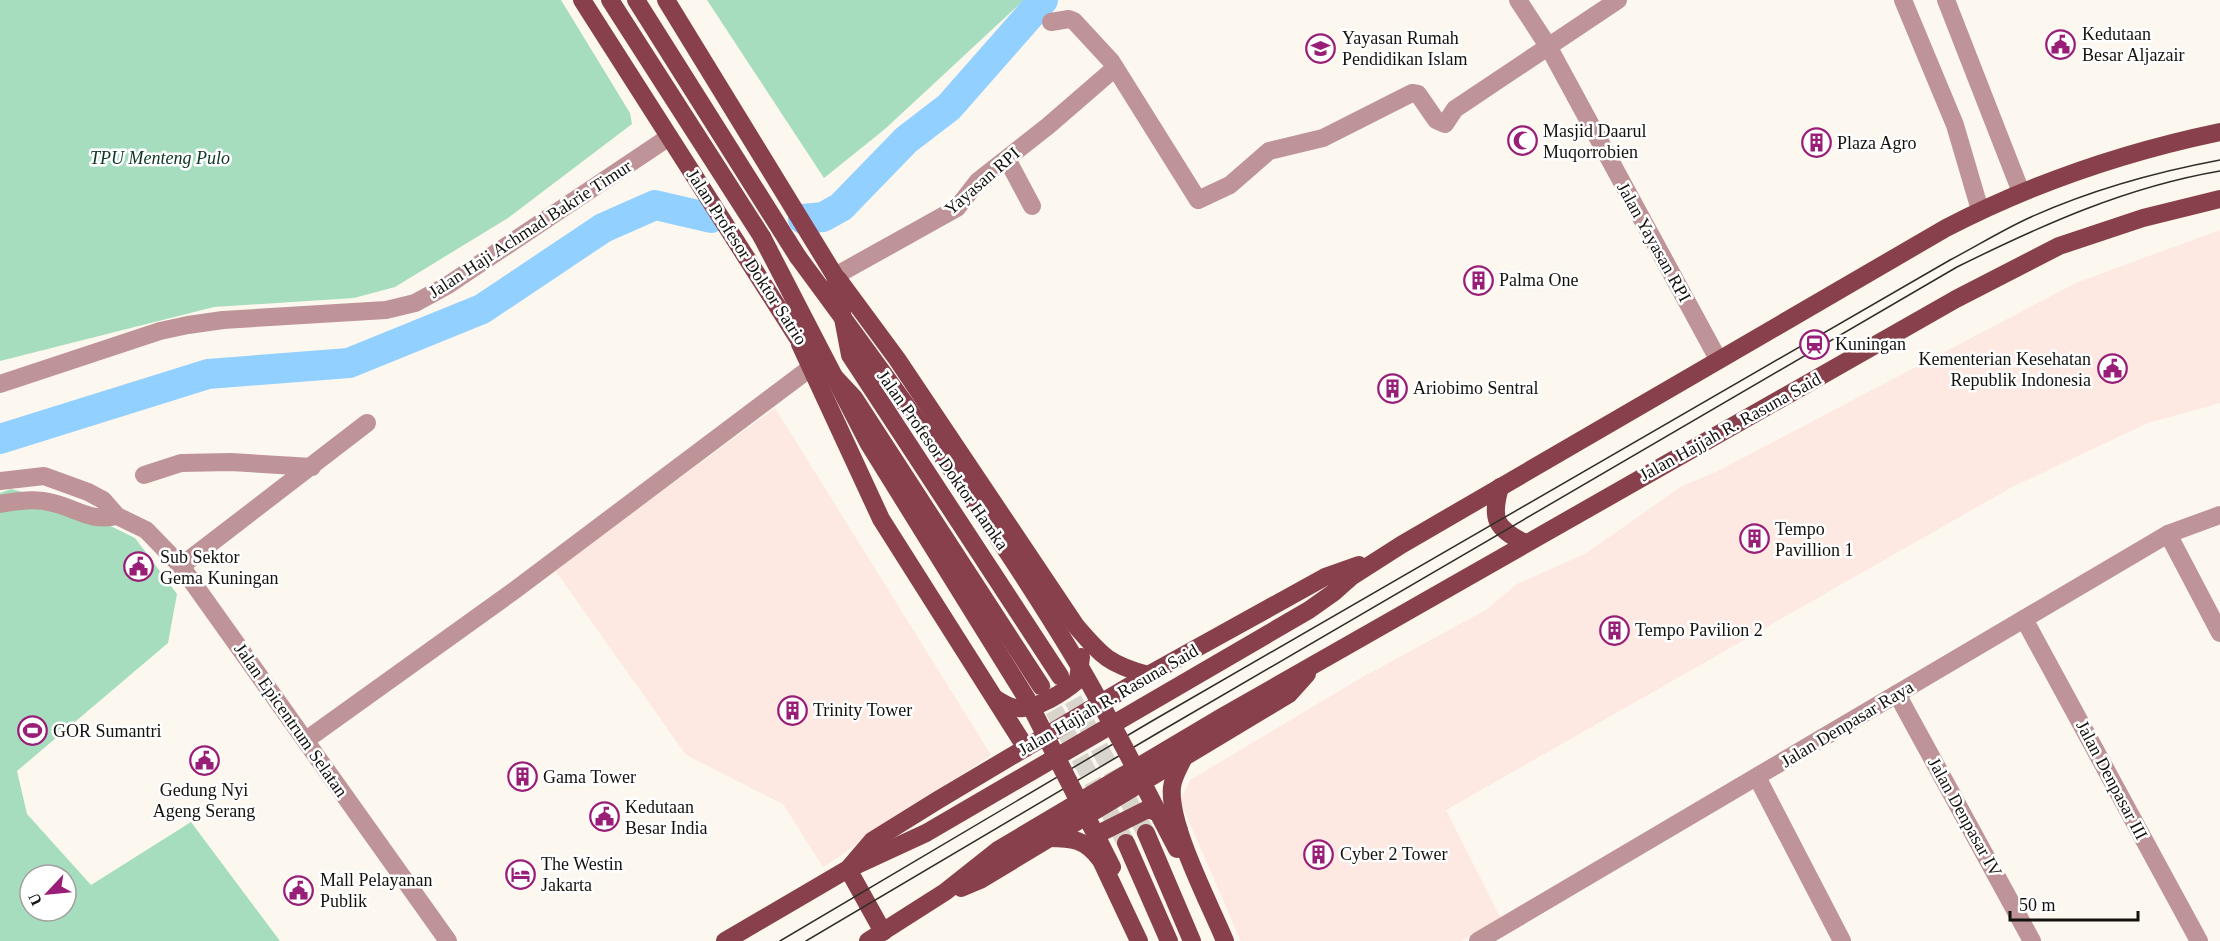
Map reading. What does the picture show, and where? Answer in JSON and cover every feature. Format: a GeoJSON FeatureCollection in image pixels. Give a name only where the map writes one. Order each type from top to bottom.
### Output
{"type":"FeatureCollection","features":[{"type":"Feature","properties":{"kind":"main road","name":"Jalan Profesor Doktor Satrio"},"geometry":{"type":"LineString","coordinates":[[582,0],[797,337],[854,398],[1041,686]]}},
{"type":"Feature","properties":{"kind":"main road"},"geometry":{"type":"LineString","coordinates":[[610,0],[762,237],[869,444],[1027,699],[1148,941]]}},
{"type":"Feature","properties":{"kind":"main road","name":"Jalan Profesor Doktor Hamka"},"geometry":{"type":"LineString","coordinates":[[636,0],[798,257],[923,428],[1070,649],[1177,849],[1215,941]]}},
{"type":"Feature","properties":{"kind":"main road"},"geometry":{"type":"LineString","coordinates":[[666,0],[835,276],[897,359],[1076,626],[1101,656],[1120,668],[1148,675]]}},
{"type":"Feature","properties":{"kind":"main road","name":"Jalan Hajjah R. Rasuna Said"},"geometry":{"type":"LineString","coordinates":[[725,941],[848,868],[926,833],[1309,610],[1384,555],[1718,359],[1980,210],[2021,192],[2140,150],[2220,132]]}},
{"type":"Feature","properties":{"kind":"main road","name":"Jalan Hajjah R. Rasuna Said"},"geometry":{"type":"LineString","coordinates":[[875,937],[945,892],[998,850],[1320,661],[1907,326],[2038,256],[2091,234],[2143,218],[2220,199]]}},
{"type":"Feature","properties":{"kind":"main road"},"geometry":{"type":"LineString","coordinates":[[835,276],[850,355],[1060,676]]}},
{"type":"Feature","properties":{"kind":"main road"},"geometry":{"type":"LineString","coordinates":[[797,337],[809,369],[881,519],[1026,748]]}},
{"type":"Feature","properties":{"kind":"main road"},"geometry":{"type":"LineString","coordinates":[[1500,487],[1496,501],[1497,523],[1504,532],[1525,543]]}},
{"type":"Feature","properties":{"kind":"main road","name":"Jalan Hajjah R. Rasuna Said"},"geometry":{"type":"LineString","coordinates":[[848,868],[872,842],[1148,675],[1325,577],[1384,555]]}},
{"type":"Feature","properties":{"kind":"main road"},"geometry":{"type":"LineString","coordinates":[[996,699],[1011,707],[1021,709],[1036,705],[1078,680],[1082,651],[1076,626]]}},
{"type":"Feature","properties":{"kind":"main road","name":"Jalan Hajjah R. Rasuna Said"},"geometry":{"type":"LineString","coordinates":[[945,892],[980,880],[1289,694],[1320,661]]}},
{"type":"Feature","properties":{"kind":"main road"},"geometry":{"type":"LineString","coordinates":[[1184,757],[1172,786],[1172,801],[1179,830],[1225,941]]}},
{"type":"Feature","properties":{"kind":"main road"},"geometry":{"type":"LineString","coordinates":[[1139,941],[1096,847],[1100,833],[1148,809],[1162,814],[1179,830]]}},
{"type":"Feature","properties":{"kind":"main road"},"geometry":{"type":"LineString","coordinates":[[1146,833],[1192,941]]}},
{"type":"Feature","properties":{"kind":"main road"},"geometry":{"type":"LineString","coordinates":[[1049,838],[1082,841],[1091,847],[1102,862]]}},
{"type":"Feature","properties":{"kind":"main road"},"geometry":{"type":"LineString","coordinates":[[1126,843],[1169,941]]}},
{"type":"Feature","properties":{"kind":"main road"},"geometry":{"type":"LineString","coordinates":[[848,868],[875,937]]}},
{"type":"Feature","properties":{"kind":"street","name":"Jalan Yayasan RPI"},"geometry":{"type":"LineString","coordinates":[[1518,0],[1548,46],[1718,359]]}},
{"type":"Feature","properties":{"kind":"street"},"geometry":{"type":"LineString","coordinates":[[1051,22],[1074,21],[1115,68],[1144,109],[1198,200],[1230,184],[1269,151],[1323,138],[1412,93],[1418,94],[1436,120],[1445,124],[1455,109],[1618,0]]}},
{"type":"Feature","properties":{"kind":"street"},"geometry":{"type":"LineString","coordinates":[[1903,0],[1956,125],[1980,210]]}},
{"type":"Feature","properties":{"kind":"street"},"geometry":{"type":"LineString","coordinates":[[1946,0],[2021,192]]}},
{"type":"Feature","properties":{"kind":"street","name":"Yayasan RPI"},"geometry":{"type":"LineString","coordinates":[[835,276],[957,207],[978,181],[1115,68]]}},
{"type":"Feature","properties":{"kind":"street","name":"Jalan Haji Achmad Bakrie Timur"},"geometry":{"type":"LineString","coordinates":[[0,384],[160,331],[188,325],[223,320],[386,310],[415,303],[448,285],[669,136]]}},
{"type":"Feature","properties":{"kind":"street"},"geometry":{"type":"LineString","coordinates":[[1007,159],[1032,206]]}},
{"type":"Feature","properties":{"kind":"street"},"geometry":{"type":"LineString","coordinates":[[306,740],[515,590],[809,369]]}},
{"type":"Feature","properties":{"kind":"street"},"geometry":{"type":"LineString","coordinates":[[181,566],[367,423]]}},
{"type":"Feature","properties":{"kind":"street"},"geometry":{"type":"LineString","coordinates":[[144,475],[181,463],[231,462],[312,467]]}},
{"type":"Feature","properties":{"kind":"street"},"geometry":{"type":"LineString","coordinates":[[0,481],[44,476],[103,500],[117,516],[100,520],[44,501],[20,500],[0,504]]}},
{"type":"Feature","properties":{"kind":"street"},"geometry":{"type":"LineString","coordinates":[[80,513],[88,492]]}},
{"type":"Feature","properties":{"kind":"street","name":"Jalan Denpasar Raya"},"geometry":{"type":"LineString","coordinates":[[1478,941],[2168,534],[2220,515]]}},
{"type":"Feature","properties":{"kind":"street","name":"Jalan Epicentrum Selatan"},"geometry":{"type":"LineString","coordinates":[[117,516],[146,530],[181,566],[448,941]]}},
{"type":"Feature","properties":{"kind":"street"},"geometry":{"type":"LineString","coordinates":[[2168,534],[2220,633]]}},
{"type":"Feature","properties":{"kind":"street","name":"Jalan Denpasar III"},"geometry":{"type":"LineString","coordinates":[[2024,619],[2199,941]]}},
{"type":"Feature","properties":{"kind":"street","name":"Jalan Denpasar IV"},"geometry":{"type":"LineString","coordinates":[[1897,694],[2032,941]]}},
{"type":"Feature","properties":{"kind":"street"},"geometry":{"type":"LineString","coordinates":[[1757,777],[1841,941]]}},
{"type":"Feature","properties":{"kind":"shaded area"},"geometry":{"type":"Polygon","coordinates":[[[2220,230],[2220,403],[2148,423],[2012,487],[1446,810],[1502,921],[1461,941],[1241,941],[1180,801],[1190,780],[1361,678],[1486,610],[1517,584],[1585,554],[1682,486],[1716,472],[2076,283],[2220,230]]]}},
{"type":"Feature","properties":{"kind":"shaded area"},"geometry":{"type":"Polygon","coordinates":[[[775,408],[991,755],[823,867],[783,804],[686,755],[555,570],[775,408]]]}},
{"type":"Feature","properties":{"kind":"green space","name":"TPU Menteng Pulo"},"geometry":{"type":"Polygon","coordinates":[[[0,0],[561,0],[630,113],[632,124],[508,218],[395,287],[354,298],[214,307],[0,361],[0,0]]]}},
{"type":"Feature","properties":{"kind":"green space"},"geometry":{"type":"Polygon","coordinates":[[[707,0],[1024,0],[885,129],[824,178],[707,0]]]}},
{"type":"Feature","properties":{"kind":"green space","name":"GOR Sumantri"},"geometry":{"type":"Polygon","coordinates":[[[11,489],[62,502],[135,538],[177,594],[168,643],[17,771],[27,814],[71,863],[18,863],[18,923],[78,923],[78,871],[91,885],[191,822],[280,941],[0,941],[0,493],[11,489]]]}},
{"type":"Feature","properties":{"kind":"waterway"},"geometry":{"type":"LineString","coordinates":[[803,219],[823,217],[841,207],[906,140],[949,107],[1043,0]]}},
{"type":"Feature","properties":{"kind":"waterway"},"geometry":{"type":"LineString","coordinates":[[0,439],[208,374],[349,363],[482,309],[603,228],[655,205],[711,218]]}},
{"type":"Feature","properties":{"kind":"tunnel"},"geometry":{"type":"LineString","coordinates":[[1060,676],[1146,833]]}},
{"type":"Feature","properties":{"kind":"tunnel"},"geometry":{"type":"LineString","coordinates":[[1041,686],[1126,843]]}},
{"type":"Feature","properties":{"kind":"tram line"},"geometry":{"type":"LineString","coordinates":[[780,941],[1152,721],[2001,232],[2054,207],[2100,190],[2148,176],[2220,160]]}},
{"type":"Feature","properties":{"kind":"tram line"},"geometry":{"type":"LineString","coordinates":[[806,941],[1957,267],[2085,209],[2151,187],[2220,171]]}},
{"type":"Feature","properties":{"kind":"place","name":"Kedutaan Besar Aljazair"},"geometry":{"type":"Point","coordinates":[2061,44]}},
{"type":"Feature","properties":{"kind":"place","name":"Yayasan Rumah Pendidikan Islam"},"geometry":{"type":"Point","coordinates":[1321,48]}},
{"type":"Feature","properties":{"kind":"place","name":"Masjid Daarul Muqorrobien"},"geometry":{"type":"Point","coordinates":[1522,141]}},
{"type":"Feature","properties":{"kind":"place","name":"Plaza Agro"},"geometry":{"type":"Point","coordinates":[1816,143]}},
{"type":"Feature","properties":{"kind":"place","name":"Palma One"},"geometry":{"type":"Point","coordinates":[1478,280]}},
{"type":"Feature","properties":{"kind":"place","name":"Kuningan"},"geometry":{"type":"Point","coordinates":[1814,344]}},
{"type":"Feature","properties":{"kind":"place","name":"Kementerian Kesehatan Republik Indonesia"},"geometry":{"type":"Point","coordinates":[2112,369]}},
{"type":"Feature","properties":{"kind":"place","name":"Ariobimo Sentral"},"geometry":{"type":"Point","coordinates":[1392,388]}},
{"type":"Feature","properties":{"kind":"place","name":"Tempo Pavillion 1"},"geometry":{"type":"Point","coordinates":[1754,539]}},
{"type":"Feature","properties":{"kind":"place","name":"Sub Sektor Gema Kuningan"},"geometry":{"type":"Point","coordinates":[139,567]}},
{"type":"Feature","properties":{"kind":"place","name":"Tempo Pavilion 2"},"geometry":{"type":"Point","coordinates":[1614,630]}},
{"type":"Feature","properties":{"kind":"place","name":"Trinity Tower"},"geometry":{"type":"Point","coordinates":[792,710]}},
{"type":"Feature","properties":{"kind":"place","name":"GOR Sumantri"},"geometry":{"type":"Point","coordinates":[32,731]}},
{"type":"Feature","properties":{"kind":"place","name":"Gedung Nyi Ageng Serang"},"geometry":{"type":"Point","coordinates":[204,761]}},
{"type":"Feature","properties":{"kind":"place","name":"Gama Tower"},"geometry":{"type":"Point","coordinates":[522,777]}},
{"type":"Feature","properties":{"kind":"place","name":"Kedutaan Besar India"},"geometry":{"type":"Point","coordinates":[604,817]}},
{"type":"Feature","properties":{"kind":"place","name":"Cyber 2 Tower"},"geometry":{"type":"Point","coordinates":[1319,854]}},
{"type":"Feature","properties":{"kind":"place","name":"The Westin Jakarta"},"geometry":{"type":"Point","coordinates":[520,874]}},
{"type":"Feature","properties":{"kind":"place","name":"Mall Pelayanan Publik"},"geometry":{"type":"Point","coordinates":[299,890]}}]}
